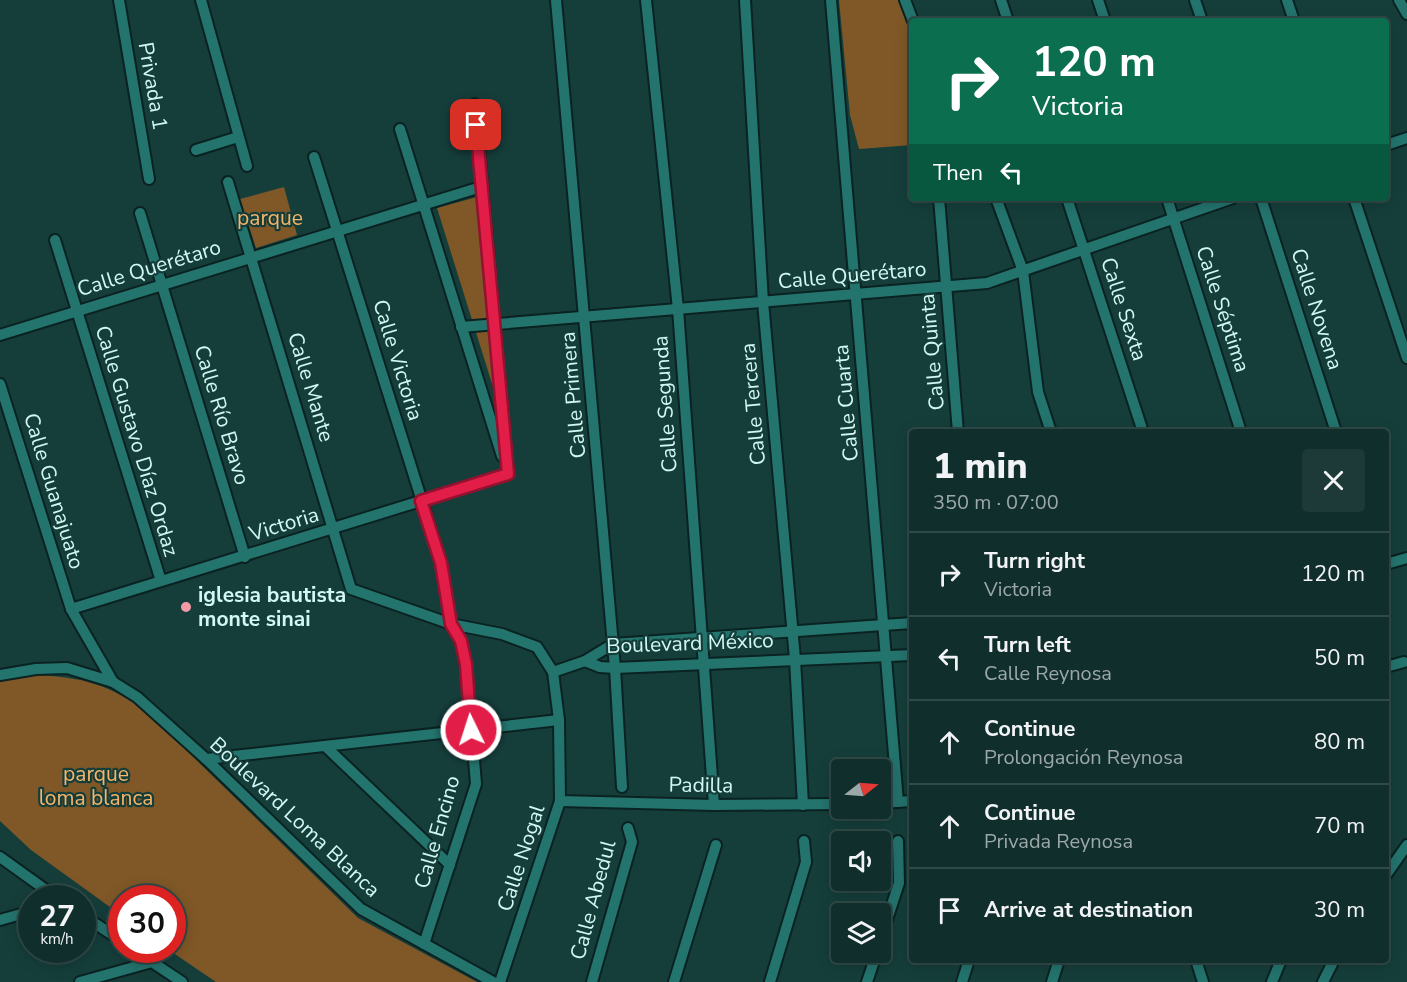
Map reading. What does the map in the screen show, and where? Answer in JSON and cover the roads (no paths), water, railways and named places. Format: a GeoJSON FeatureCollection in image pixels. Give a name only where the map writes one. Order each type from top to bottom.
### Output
{"type":"FeatureCollection","features":[{"type":"Feature","properties":{"kind":"street","name":"Privada 1"},"geometry":{"type":"LineString","coordinates":[[119,0],[149,179]]}},
{"type":"Feature","properties":{"kind":"street"},"geometry":{"type":"LineString","coordinates":[[201,0],[247,166]]}},
{"type":"Feature","properties":{"kind":"street","name":"Calle Primera"},"geometry":{"type":"LineString","coordinates":[[556,0],[586,317],[615,668],[622,787]]}},
{"type":"Feature","properties":{"kind":"street","name":"Calle Segunda"},"geometry":{"type":"LineString","coordinates":[[646,0],[678,309],[700,638],[705,663],[714,805]]}},
{"type":"Feature","properties":{"kind":"street","name":"Calle Tercera"},"geometry":{"type":"LineString","coordinates":[[745,0],[763,302],[795,658],[803,805]]}},
{"type":"Feature","properties":{"kind":"street","name":"Calle Cuarta"},"geometry":{"type":"LineString","coordinates":[[831,0],[897,802]]}},
{"type":"Feature","properties":{"kind":"street"},"geometry":{"type":"LineString","coordinates":[[905,0],[912,18]]}},
{"type":"Feature","properties":{"kind":"street"},"geometry":{"type":"LineString","coordinates":[[1001,0],[1007,18]]}},
{"type":"Feature","properties":{"kind":"street"},"geometry":{"type":"LineString","coordinates":[[1098,0],[1104,18]]}},
{"type":"Feature","properties":{"kind":"street"},"geometry":{"type":"LineString","coordinates":[[1195,0],[1201,18]]}},
{"type":"Feature","properties":{"kind":"street"},"geometry":{"type":"LineString","coordinates":[[1287,0],[1293,18]]}},
{"type":"Feature","properties":{"kind":"street"},"geometry":{"type":"LineString","coordinates":[[1399,0],[1407,14]]}},
{"type":"Feature","properties":{"kind":"street"},"geometry":{"type":"LineString","coordinates":[[475,104],[508,474]]}},
{"type":"Feature","properties":{"kind":"street"},"geometry":{"type":"LineString","coordinates":[[400,129],[508,474]]}},
{"type":"Feature","properties":{"kind":"street"},"geometry":{"type":"LineString","coordinates":[[196,150],[238,137]]}},
{"type":"Feature","properties":{"kind":"street"},"geometry":{"type":"LineString","coordinates":[[1389,144],[1407,138]]}},
{"type":"Feature","properties":{"kind":"street","name":"Calle Victoria"},"geometry":{"type":"LineString","coordinates":[[314,157],[441,563],[451,624]]}},
{"type":"Feature","properties":{"kind":"street","name":"Calle Mante"},"geometry":{"type":"LineString","coordinates":[[228,182],[351,589],[451,624]]}},
{"type":"Feature","properties":{"kind":"street","name":"Calle Querétaro"},"geometry":{"type":"LineString","coordinates":[[0,335],[337,230],[481,188]]}},
{"type":"Feature","properties":{"kind":"street","name":"Calle Quinta"},"geometry":{"type":"LineString","coordinates":[[939,201],[958,429]]}},
{"type":"Feature","properties":{"kind":"street"},"geometry":{"type":"LineString","coordinates":[[997,201],[1023,271],[1038,393],[1050,429]]}},
{"type":"Feature","properties":{"kind":"street","name":"Calle Sexta"},"geometry":{"type":"LineString","coordinates":[[1068,201],[1142,429]]}},
{"type":"Feature","properties":{"kind":"street","name":"Calle Séptima"},"geometry":{"type":"LineString","coordinates":[[1168,201],[1240,429]]}},
{"type":"Feature","properties":{"kind":"street","name":"Calle Querétaro"},"geometry":{"type":"LineString","coordinates":[[461,327],[987,283],[1225,201]]}},
{"type":"Feature","properties":{"kind":"street","name":"Calle Novena"},"geometry":{"type":"LineString","coordinates":[[1262,201],[1335,429]]}},
{"type":"Feature","properties":{"kind":"street"},"geometry":{"type":"LineString","coordinates":[[1354,201],[1407,358]]}},
{"type":"Feature","properties":{"kind":"street","name":"Calle Río Bravo"},"geometry":{"type":"LineString","coordinates":[[140,213],[245,557]]}},
{"type":"Feature","properties":{"kind":"street","name":"Calle Gustavo Díaz Ordaz"},"geometry":{"type":"LineString","coordinates":[[55,240],[160,581]]}},
{"type":"Feature","properties":{"kind":"street","name":"Calle Guanajuato"},"geometry":{"type":"LineString","coordinates":[[0,384],[71,609],[113,682]]}},
{"type":"Feature","properties":{"kind":"street","name":"Victoria"},"geometry":{"type":"LineString","coordinates":[[71,609],[508,474]]}},
{"type":"Feature","properties":{"kind":"street"},"geometry":{"type":"LineString","coordinates":[[1389,563],[1407,558]]}},
{"type":"Feature","properties":{"kind":"street","name":"Boulevard México"},"geometry":{"type":"LineString","coordinates":[[585,661],[613,644],[909,623]]}},
{"type":"Feature","properties":{"kind":"street"},"geometry":{"type":"LineString","coordinates":[[451,624],[502,634],[537,647],[553,672],[585,661]]}},
{"type":"Feature","properties":{"kind":"street","name":"Calle Encino"},"geometry":{"type":"LineString","coordinates":[[424,944],[476,784],[466,664],[461,641],[451,624]]}},
{"type":"Feature","properties":{"kind":"street","name":"Boulevard México"},"geometry":{"type":"LineString","coordinates":[[585,661],[600,667],[615,668],[795,658],[909,656]]}},
{"type":"Feature","properties":{"kind":"street"},"geometry":{"type":"LineString","coordinates":[[1389,666],[1404,662]]}},
{"type":"Feature","properties":{"kind":"street"},"geometry":{"type":"LineString","coordinates":[[0,675],[67,668],[113,682]]}},
{"type":"Feature","properties":{"kind":"street","name":"Calle Nogal"},"geometry":{"type":"LineString","coordinates":[[500,982],[560,801],[559,720],[553,672]]}},
{"type":"Feature","properties":{"kind":"street","name":"Boulevard Loma Blanca"},"geometry":{"type":"LineString","coordinates":[[113,682],[137,697],[206,759],[361,909],[493,982]]}},
{"type":"Feature","properties":{"kind":"street"},"geometry":{"type":"LineString","coordinates":[[206,759],[559,720]]}},
{"type":"Feature","properties":{"kind":"street"},"geometry":{"type":"LineString","coordinates":[[325,746],[450,865]]}},
{"type":"Feature","properties":{"kind":"street","name":"Padilla"},"geometry":{"type":"LineString","coordinates":[[560,801],[714,805],[831,804]]}},
{"type":"Feature","properties":{"kind":"street"},"geometry":{"type":"LineString","coordinates":[[891,802],[909,801]]}},
{"type":"Feature","properties":{"kind":"street","name":"Calle Abedul"},"geometry":{"type":"LineString","coordinates":[[592,982],[632,842],[628,828]]}},
{"type":"Feature","properties":{"kind":"street"},"geometry":{"type":"LineString","coordinates":[[770,982],[806,862],[804,841]]}},
{"type":"Feature","properties":{"kind":"street"},"geometry":{"type":"LineString","coordinates":[[891,907],[899,883],[898,841]]}},
{"type":"Feature","properties":{"kind":"street"},"geometry":{"type":"LineString","coordinates":[[674,982],[716,845]]}},
{"type":"Feature","properties":{"kind":"street"},"geometry":{"type":"LineString","coordinates":[[1389,871],[1407,845]]}},
{"type":"Feature","properties":{"kind":"street"},"geometry":{"type":"LineString","coordinates":[[0,857],[39,885]]}},
{"type":"Feature","properties":{"kind":"street"},"geometry":{"type":"LineString","coordinates":[[0,920],[18,915]]}},
{"type":"Feature","properties":{"kind":"street"},"geometry":{"type":"LineString","coordinates":[[80,982],[148,963]]}},
{"type":"Feature","properties":{"kind":"street"},"geometry":{"type":"LineString","coordinates":[[154,963],[182,982]]}},
{"type":"Feature","properties":{"kind":"street"},"geometry":{"type":"LineString","coordinates":[[867,982],[873,963]]}},
{"type":"Feature","properties":{"kind":"street"},"geometry":{"type":"LineString","coordinates":[[962,982],[968,963]]}},
{"type":"Feature","properties":{"kind":"street"},"geometry":{"type":"LineString","coordinates":[[1052,982],[1058,963]]}},
{"type":"Feature","properties":{"kind":"street"},"geometry":{"type":"LineString","coordinates":[[1197,963],[1203,982]]}},
{"type":"Feature","properties":{"kind":"street"},"geometry":{"type":"LineString","coordinates":[[1272,982],[1280,963]]}},
{"type":"Feature","properties":{"kind":"street"},"geometry":{"type":"LineString","coordinates":[[1323,982],[1332,963]]}},
{"type":"Feature","properties":{"kind":"place","name":"iglesia bautista monte sinai"},"geometry":{"type":"Point","coordinates":[186,607]}},
{"type":"Feature","properties":{"kind":"park label","name":"parque"},"geometry":{"type":"Point","coordinates":[270,218]}},
{"type":"Feature","properties":{"kind":"park label","name":"parque loma blanca"},"geometry":{"type":"Point","coordinates":[96,786]}}]}
